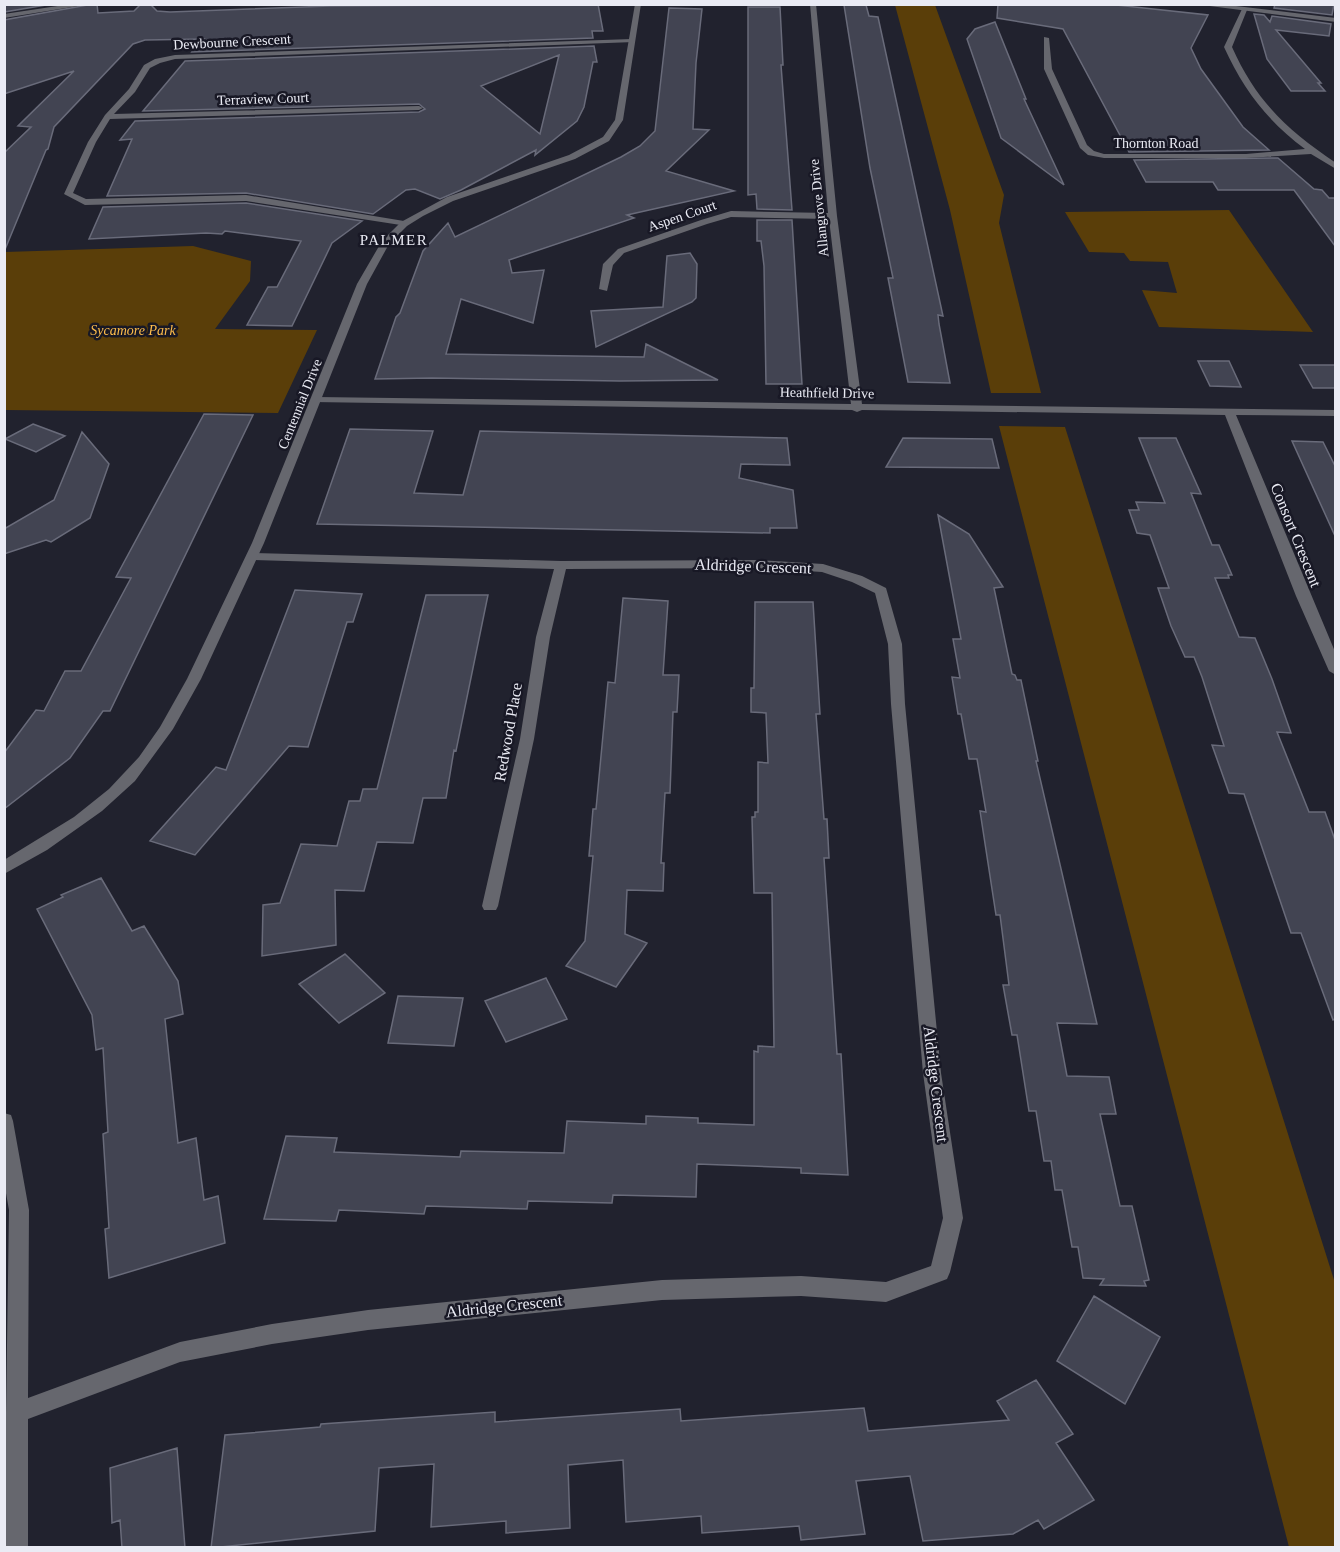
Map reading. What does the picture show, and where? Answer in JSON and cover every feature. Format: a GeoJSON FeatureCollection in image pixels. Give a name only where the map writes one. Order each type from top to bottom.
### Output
{"type":"FeatureCollection","features":[{"type":"Feature","properties":{"kind":"street"},"geometry":{"type":"LineString","coordinates":[[4,16],[88,4]]}},
{"type":"Feature","properties":{"kind":"street","name":"Centennial Drive"},"geometry":{"type":"LineString","coordinates":[[4,868],[57,838],[111,794],[143,763],[175,717],[254,557],[362,284],[385,243],[404,224],[450,199],[572,158],[606,139],[619,120],[638,4]]}},
{"type":"Feature","properties":{"kind":"street","name":"Allangrove Drive"},"geometry":{"type":"LineString","coordinates":[[813,4],[833,216],[857,409]]}},
{"type":"Feature","properties":{"kind":"street"},"geometry":{"type":"LineString","coordinates":[[1197,4],[1335,20]]}},
{"type":"Feature","properties":{"kind":"street"},"geometry":{"type":"LineString","coordinates":[[1244,10],[1228,47],[1236,67],[1263,109],[1283,129],[1335,167]]}},
{"type":"Feature","properties":{"kind":"street","name":"Thornton Road"},"geometry":{"type":"LineString","coordinates":[[1046,38],[1048,69],[1083,146],[1091,153],[1104,156],[1246,156],[1312,151]]}},
{"type":"Feature","properties":{"kind":"street","name":"Dewbourne Crescent"},"geometry":{"type":"LineString","coordinates":[[404,224],[246,198],[85,202],[68,194],[92,142],[108,117],[132,90],[147,67],[158,61],[175,57],[632,41]]}},
{"type":"Feature","properties":{"kind":"street","name":"Terraview Court"},"geometry":{"type":"LineString","coordinates":[[108,117],[419,108]]}},
{"type":"Feature","properties":{"kind":"street","name":"Aspen Court"},"geometry":{"type":"LineString","coordinates":[[604,289],[608,264],[621,251],[704,222],[731,214],[833,216]]}},
{"type":"Feature","properties":{"kind":"street","name":"Heathfield Drive"},"geometry":{"type":"LineString","coordinates":[[317,400],[857,409],[1335,413]]}},
{"type":"Feature","properties":{"kind":"street","name":"Consort Crescent"},"geometry":{"type":"LineString","coordinates":[[1229,411],[1335,671]]}},
{"type":"Feature","properties":{"kind":"street","name":"Aldridge Crescent"},"geometry":{"type":"LineString","coordinates":[[19,1412],[180,1352],[272,1334],[368,1320],[662,1290],[801,1286],[886,1292],[940,1272],[953,1218],[932,1073],[898,704],[895,644],[881,591],[857,579],[823,568],[812,567],[756,564],[561,565],[254,557]]}},
{"type":"Feature","properties":{"kind":"street","name":"Redwood Place"},"geometry":{"type":"LineString","coordinates":[[490,906],[527,740],[543,637],[561,565]]}},
{"type":"Feature","properties":{"kind":"street"},"geometry":{"type":"LineString","coordinates":[[4,1121],[19,1210],[16,1548]]}},
{"type":"Feature","properties":{"kind":"green space"},"geometry":{"type":"Polygon","coordinates":[[[895,5],[935,5],[1004,195],[999,223],[1041,393],[991,393],[950,210],[895,5]]]}},
{"type":"Feature","properties":{"kind":"green space"},"geometry":{"type":"Polygon","coordinates":[[[1229,210],[1313,332],[1159,327],[1142,290],[1177,293],[1168,262],[1130,261],[1124,253],[1089,252],[1065,212],[1229,210]]]}},
{"type":"Feature","properties":{"kind":"green space","name":"Sycamore Park"},"geometry":{"type":"Polygon","coordinates":[[[193,246],[251,261],[250,281],[215,329],[317,330],[278,413],[5,410],[5,252],[193,246]]]}},
{"type":"Feature","properties":{"kind":"green space"},"geometry":{"type":"Polygon","coordinates":[[[999,426],[1065,427],[1335,1283],[1335,1547],[1289,1547],[999,426]]]}},
{"type":"Feature","properties":{"kind":"building"},"geometry":{"type":"Polygon","coordinates":[[[4,4],[52,4],[4,12],[4,4]]]}},
{"type":"Feature","properties":{"kind":"building"},"geometry":{"type":"Polygon","coordinates":[[[97,4],[98,13],[134,11],[141,4],[150,4],[157,11],[170,12],[330,6],[598,4],[603,31],[592,31],[593,38],[192,52],[204,39],[145,40],[133,44],[54,127],[48,149],[4,252],[4,153],[31,127],[18,126],[74,71],[4,94],[4,20],[97,4]]]}},
{"type":"Feature","properties":{"kind":"building"},"geometry":{"type":"Polygon","coordinates":[[[998,4],[1107,4],[1208,15],[1191,48],[1201,69],[1243,127],[1269,150],[1129,152],[1063,29],[997,18],[998,4]]]}},
{"type":"Feature","properties":{"kind":"building"},"geometry":{"type":"Polygon","coordinates":[[[1275,4],[1334,4],[1332,15],[1274,8],[1275,4]]]}},
{"type":"Feature","properties":{"kind":"building"},"geometry":{"type":"Polygon","coordinates":[[[844,5],[866,5],[869,16],[878,17],[943,316],[938,315],[950,383],[908,382],[888,278],[893,278],[870,168],[844,5]]]}},
{"type":"Feature","properties":{"kind":"building"},"geometry":{"type":"Polygon","coordinates":[[[748,7],[780,7],[783,65],[781,65],[792,210],[757,209],[756,194],[748,195],[748,7]]]}},
{"type":"Feature","properties":{"kind":"building"},"geometry":{"type":"Polygon","coordinates":[[[669,8],[702,9],[696,63],[693,129],[709,130],[666,171],[734,191],[627,215],[634,218],[509,260],[512,273],[544,270],[533,323],[461,299],[446,354],[644,357],[646,344],[718,380],[375,379],[396,317],[400,313],[423,251],[448,223],[455,237],[621,157],[640,146],[655,131],[669,8]]]}},
{"type":"Feature","properties":{"kind":"building"},"geometry":{"type":"Polygon","coordinates":[[[1254,14],[1264,15],[1270,22],[1272,16],[1331,24],[1329,36],[1276,30],[1321,83],[1318,83],[1325,91],[1291,91],[1267,59],[1254,14]]]}},
{"type":"Feature","properties":{"kind":"building"},"geometry":{"type":"Polygon","coordinates":[[[995,22],[1026,99],[1024,99],[1064,185],[1001,138],[967,39],[975,29],[995,22]]]}},
{"type":"Feature","properties":{"kind":"building"},"geometry":{"type":"Polygon","coordinates":[[[594,46],[597,62],[593,62],[584,107],[577,121],[535,155],[536,150],[440,199],[415,189],[406,190],[373,214],[246,193],[107,196],[132,139],[120,140],[135,121],[419,112],[425,109],[419,104],[143,111],[185,61],[594,46]],[[559,55],[481,86],[540,134],[559,55]]]}},
{"type":"Feature","properties":{"kind":"building"},"geometry":{"type":"Polygon","coordinates":[[[1278,158],[1314,189],[1322,190],[1329,198],[1335,198],[1335,246],[1294,190],[1218,190],[1213,182],[1146,182],[1134,160],[1278,158]]]}},
{"type":"Feature","properties":{"kind":"building"},"geometry":{"type":"Polygon","coordinates":[[[246,203],[362,221],[332,243],[292,326],[247,325],[268,287],[277,287],[301,241],[225,231],[222,234],[89,239],[103,207],[246,203]]]}},
{"type":"Feature","properties":{"kind":"building"},"geometry":{"type":"Polygon","coordinates":[[[757,220],[792,220],[802,384],[766,384],[764,266],[761,241],[757,241],[757,220]]]}},
{"type":"Feature","properties":{"kind":"building"},"geometry":{"type":"Polygon","coordinates":[[[690,253],[697,264],[696,298],[692,302],[596,347],[591,311],[663,307],[667,256],[690,253]]]}},
{"type":"Feature","properties":{"kind":"building"},"geometry":{"type":"Polygon","coordinates":[[[1198,361],[1229,361],[1241,387],[1210,386],[1198,361]]]}},
{"type":"Feature","properties":{"kind":"building"},"geometry":{"type":"Polygon","coordinates":[[[1300,365],[1335,365],[1335,388],[1313,388],[1300,365]]]}},
{"type":"Feature","properties":{"kind":"building"},"geometry":{"type":"Polygon","coordinates":[[[204,414],[253,415],[110,711],[103,711],[70,758],[4,809],[4,753],[36,710],[44,711],[65,671],[81,671],[131,578],[116,577],[204,414]]]}},
{"type":"Feature","properties":{"kind":"building"},"geometry":{"type":"Polygon","coordinates":[[[33,424],[65,436],[36,452],[5,439],[33,424]]]}},
{"type":"Feature","properties":{"kind":"building"},"geometry":{"type":"Polygon","coordinates":[[[350,429],[433,431],[414,493],[463,495],[480,431],[787,438],[790,465],[741,464],[739,478],[793,490],[797,528],[770,528],[770,533],[317,524],[350,429]]]}},
{"type":"Feature","properties":{"kind":"building"},"geometry":{"type":"Polygon","coordinates":[[[82,432],[109,464],[90,518],[51,542],[46,540],[4,554],[4,529],[54,500],[82,432]]]}},
{"type":"Feature","properties":{"kind":"building"},"geometry":{"type":"Polygon","coordinates":[[[903,438],[992,439],[999,468],[886,467],[903,438]]]}},
{"type":"Feature","properties":{"kind":"building"},"geometry":{"type":"Polygon","coordinates":[[[1139,438],[1176,438],[1201,494],[1191,493],[1212,545],[1219,545],[1232,575],[1228,575],[1229,578],[1215,578],[1239,637],[1255,638],[1272,679],[1291,733],[1277,732],[1309,812],[1325,812],[1335,840],[1335,1019],[1333,1020],[1301,933],[1291,933],[1244,794],[1229,793],[1212,745],[1224,746],[1202,677],[1194,657],[1185,657],[1171,626],[1158,588],[1169,588],[1150,535],[1137,533],[1129,510],[1139,510],[1136,502],[1165,503],[1139,438]]]}},
{"type":"Feature","properties":{"kind":"building"},"geometry":{"type":"Polygon","coordinates":[[[1292,441],[1323,442],[1335,466],[1335,536],[1292,441]]]}},
{"type":"Feature","properties":{"kind":"building"},"geometry":{"type":"Polygon","coordinates":[[[938,515],[969,534],[1003,587],[994,588],[1012,674],[1017,680],[1021,680],[1038,761],[1036,761],[1097,1024],[1057,1023],[1067,1076],[1109,1077],[1116,1114],[1100,1114],[1120,1206],[1132,1206],[1149,1280],[1144,1281],[1146,1286],[1100,1285],[1104,1279],[1083,1278],[1078,1247],[1072,1247],[1062,1190],[1055,1190],[1051,1161],[1044,1161],[1036,1111],[1029,1111],[1017,1035],[1012,1035],[1003,985],[1009,985],[1000,915],[996,915],[980,811],[986,812],[977,759],[969,759],[952,677],[960,678],[953,639],[961,639],[938,515]]]}},
{"type":"Feature","properties":{"kind":"building"},"geometry":{"type":"Polygon","coordinates":[[[295,590],[362,594],[353,622],[347,622],[308,747],[289,746],[195,855],[150,841],[216,767],[226,770],[295,590]]]}},
{"type":"Feature","properties":{"kind":"building"},"geometry":{"type":"Polygon","coordinates":[[[426,595],[488,595],[456,751],[454,750],[446,798],[423,798],[413,843],[377,842],[364,891],[335,890],[336,945],[262,956],[263,905],[280,903],[301,844],[337,846],[349,801],[360,801],[363,789],[377,789],[426,595]]]}},
{"type":"Feature","properties":{"kind":"building"},"geometry":{"type":"Polygon","coordinates":[[[623,598],[668,601],[663,675],[679,675],[677,712],[673,712],[670,793],[665,793],[661,863],[664,863],[663,891],[627,890],[625,934],[647,943],[616,987],[566,966],[585,941],[593,856],[589,856],[593,809],[596,809],[608,682],[615,683],[623,598]]]}},
{"type":"Feature","properties":{"kind":"building"},"geometry":{"type":"Polygon","coordinates":[[[755,602],[813,602],[820,714],[816,714],[829,858],[824,858],[837,1054],[841,1054],[848,1175],[801,1173],[801,1168],[697,1164],[696,1197],[613,1195],[612,1203],[528,1201],[527,1209],[426,1206],[424,1214],[339,1210],[336,1221],[264,1219],[286,1136],[337,1138],[334,1152],[460,1157],[461,1151],[564,1153],[567,1121],[646,1124],[646,1116],[698,1118],[698,1123],[754,1125],[754,1051],[758,1052],[758,1046],[774,1047],[772,893],[754,893],[752,817],[755,817],[755,812],[758,812],[758,762],[768,763],[766,713],[751,712],[751,688],[754,688],[755,602]]]}},
{"type":"Feature","properties":{"kind":"building"},"geometry":{"type":"Polygon","coordinates":[[[101,878],[132,931],[144,926],[178,981],[183,1014],[165,1019],[178,1143],[196,1138],[204,1200],[218,1196],[225,1243],[109,1278],[105,1229],[109,1228],[103,1134],[108,1132],[103,1048],[96,1050],[92,1015],[37,909],[63,897],[61,895],[101,878]]]}},
{"type":"Feature","properties":{"kind":"building"},"geometry":{"type":"Polygon","coordinates":[[[345,954],[385,993],[339,1023],[299,984],[345,954]]]}},
{"type":"Feature","properties":{"kind":"building"},"geometry":{"type":"Polygon","coordinates":[[[546,978],[567,1019],[506,1042],[485,1001],[546,978]]]}},
{"type":"Feature","properties":{"kind":"building"},"geometry":{"type":"Polygon","coordinates":[[[398,996],[463,998],[454,1046],[388,1043],[398,996]]]}},
{"type":"Feature","properties":{"kind":"building"},"geometry":{"type":"Polygon","coordinates":[[[1094,1296],[1160,1337],[1125,1404],[1057,1361],[1094,1296]]]}},
{"type":"Feature","properties":{"kind":"building"},"geometry":{"type":"Polygon","coordinates":[[[1036,1380],[1073,1434],[1056,1443],[1094,1500],[1044,1529],[1038,1520],[1013,1534],[923,1541],[910,1476],[856,1481],[865,1534],[801,1540],[799,1526],[702,1533],[701,1516],[626,1522],[623,1460],[568,1465],[570,1528],[506,1533],[506,1521],[431,1527],[434,1464],[379,1468],[375,1531],[211,1548],[225,1435],[320,1427],[321,1424],[495,1412],[495,1422],[680,1409],[681,1421],[864,1408],[868,1431],[1009,1420],[997,1401],[1036,1380]]]}},
{"type":"Feature","properties":{"kind":"building"},"geometry":{"type":"Polygon","coordinates":[[[177,1448],[185,1548],[122,1548],[120,1520],[112,1523],[110,1468],[177,1448]]]}},
{"type":"Feature","properties":{"kind":"district","name":"PALMER"},"geometry":{"type":"Point","coordinates":[394,240]}}]}
